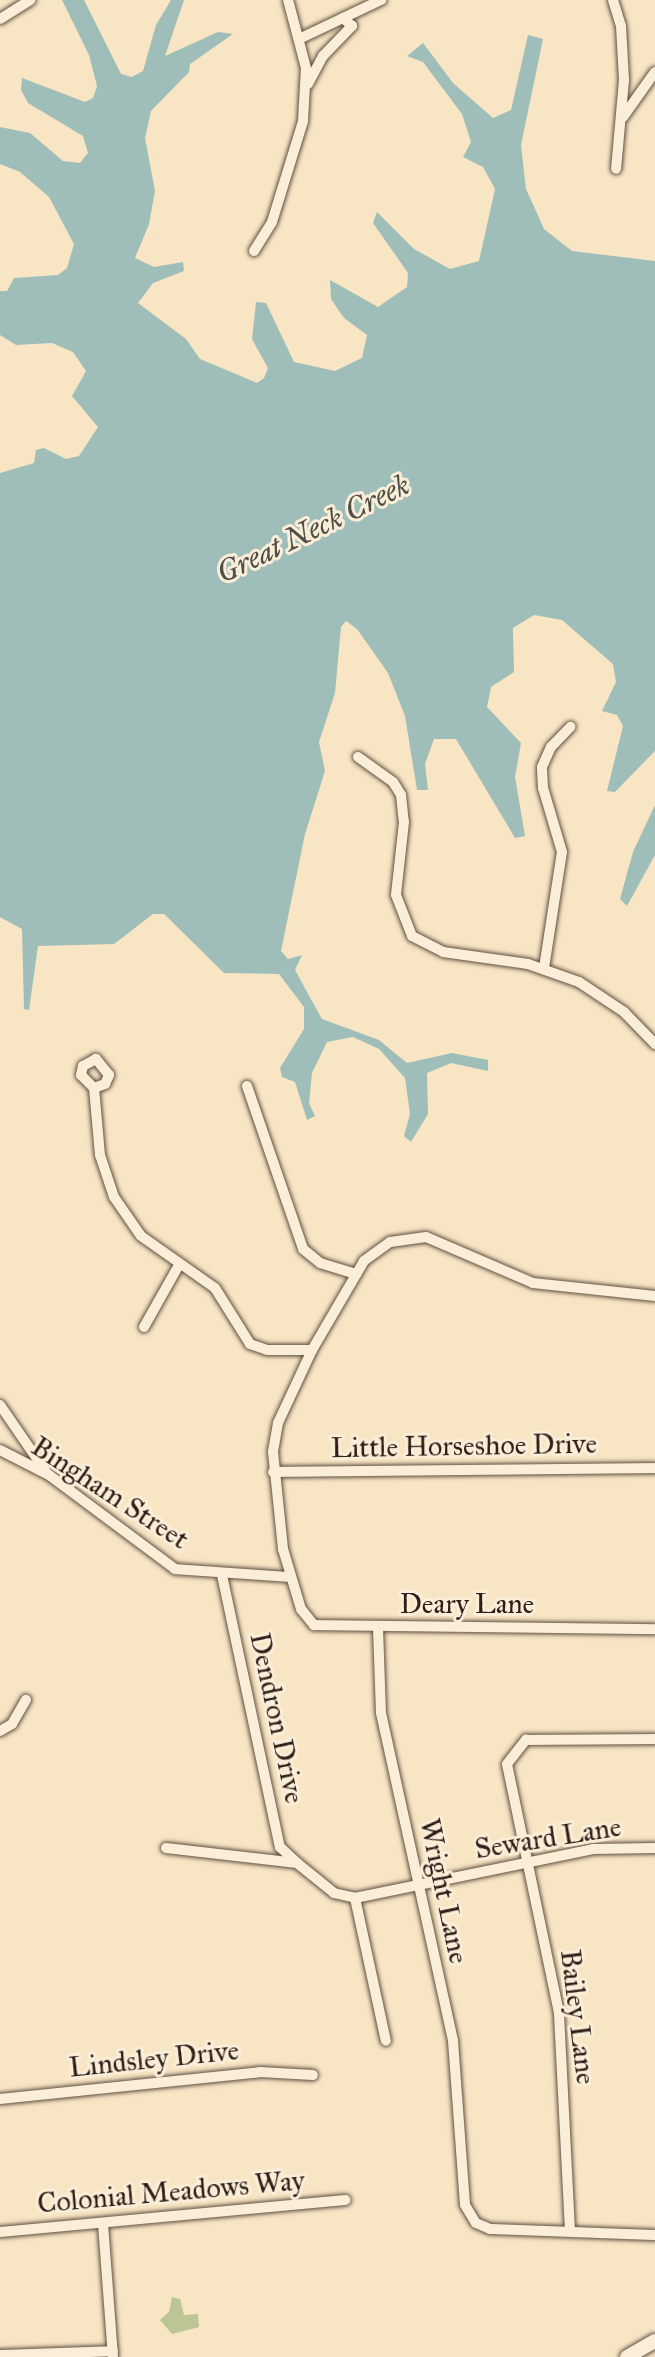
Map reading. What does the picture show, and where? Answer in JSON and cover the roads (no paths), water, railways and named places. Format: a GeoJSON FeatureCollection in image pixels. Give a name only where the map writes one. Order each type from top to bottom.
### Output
{"type":"FeatureCollection","features":[{"type":"Feature","properties":{"kind":"main road"},"geometry":{"type":"LineString","coordinates":[[627,2357],[655,2341]]}},
{"type":"Feature","properties":{"kind":"street"},"geometry":{"type":"LineString","coordinates":[[0,19],[30,0]]}},
{"type":"Feature","properties":{"kind":"street"},"geometry":{"type":"LineString","coordinates":[[254,251],[272,222],[298,139],[306,90],[301,38],[288,0]]}},
{"type":"Feature","properties":{"kind":"street"},"geometry":{"type":"LineString","coordinates":[[301,38],[381,0]]}},
{"type":"Feature","properties":{"kind":"street"},"geometry":{"type":"LineString","coordinates":[[613,0],[624,55],[622,119],[616,169]]}},
{"type":"Feature","properties":{"kind":"street"},"geometry":{"type":"LineString","coordinates":[[306,90],[323,56],[352,26],[343,18]]}},
{"type":"Feature","properties":{"kind":"street"},"geometry":{"type":"LineString","coordinates":[[622,119],[655,72]]}},
{"type":"Feature","properties":{"kind":"street"},"geometry":{"type":"LineString","coordinates":[[544,968],[562,852],[543,788],[542,767],[551,747],[570,727]]}},
{"type":"Feature","properties":{"kind":"street"},"geometry":{"type":"LineString","coordinates":[[358,757],[393,782],[401,795],[404,822],[396,895],[412,936],[443,952],[544,968],[611,1001],[655,1044]]}},
{"type":"Feature","properties":{"kind":"street"},"geometry":{"type":"LineString","coordinates":[[247,1086],[303,1249],[320,1263],[356,1274]]}},
{"type":"Feature","properties":{"kind":"street"},"geometry":{"type":"LineString","coordinates":[[94,1088],[95,1133],[114,1197],[141,1236],[215,1288],[250,1344],[267,1350],[312,1350]]}},
{"type":"Feature","properties":{"kind":"street"},"geometry":{"type":"LineString","coordinates":[[290,1577],[273,1472],[278,1423],[312,1350],[356,1274],[382,1245],[417,1236],[533,1283],[655,1296]]}},
{"type":"Feature","properties":{"kind":"street"},"geometry":{"type":"LineString","coordinates":[[144,1327],[179,1265]]}},
{"type":"Feature","properties":{"kind":"street"},"geometry":{"type":"LineString","coordinates":[[0,1405],[49,1475]]}},
{"type":"Feature","properties":{"kind":"street","name":"Bingham Street"},"geometry":{"type":"LineString","coordinates":[[0,1450],[49,1475],[175,1569],[222,1575],[290,1577]]}},
{"type":"Feature","properties":{"kind":"street","name":"Little Horseshoe Drive"},"geometry":{"type":"LineString","coordinates":[[273,1472],[655,1468]]}},
{"type":"Feature","properties":{"kind":"street","name":"Dendron Drive"},"geometry":{"type":"LineString","coordinates":[[222,1575],[280,1847],[326,1888],[355,1898]]}},
{"type":"Feature","properties":{"kind":"street","name":"Deary Lane"},"geometry":{"type":"LineString","coordinates":[[290,1577],[297,1597],[314,1625],[655,1629]]}},
{"type":"Feature","properties":{"kind":"street","name":"Wright Lane"},"geometry":{"type":"LineString","coordinates":[[378,1628],[381,1713],[453,2041],[465,2205],[476,2223],[490,2229],[570,2231]]}},
{"type":"Feature","properties":{"kind":"street"},"geometry":{"type":"LineString","coordinates":[[0,1731],[12,1724],[26,1700]]}},
{"type":"Feature","properties":{"kind":"street","name":"Bailey Lane"},"geometry":{"type":"LineString","coordinates":[[570,2231],[559,2013],[507,1764],[518,1745],[526,1740],[655,1739]]}},
{"type":"Feature","properties":{"kind":"street"},"geometry":{"type":"LineString","coordinates":[[166,1848],[297,1863]]}},
{"type":"Feature","properties":{"kind":"street","name":"Seward Lane"},"geometry":{"type":"LineString","coordinates":[[355,1898],[593,1849],[655,1848]]}},
{"type":"Feature","properties":{"kind":"street"},"geometry":{"type":"LineString","coordinates":[[355,1898],[386,2041]]}},
{"type":"Feature","properties":{"kind":"street","name":"Lindsley Drive"},"geometry":{"type":"LineString","coordinates":[[0,2099],[260,2072],[313,2075]]}},
{"type":"Feature","properties":{"kind":"street","name":"Colonial Meadows Way"},"geometry":{"type":"LineString","coordinates":[[0,2232],[346,2200]]}},
{"type":"Feature","properties":{"kind":"street"},"geometry":{"type":"LineString","coordinates":[[0,2355],[113,2354],[103,2224]]}},
{"type":"Feature","properties":{"kind":"street"},"geometry":{"type":"LineString","coordinates":[[570,2231],[655,2235]]}},
{"type":"Feature","properties":{"kind":"water","name":"Great Neck Creek"},"geometry":{"type":"Polygon","coordinates":[[[62,0],[84,0],[121,74],[132,77],[143,71],[156,25],[171,0],[184,0],[165,56],[218,32],[233,34],[190,64],[189,72],[151,111],[145,138],[155,191],[149,224],[135,258],[154,267],[183,262],[184,271],[153,283],[138,303],[186,339],[200,359],[257,383],[264,378],[268,368],[252,339],[256,302],[266,303],[294,362],[335,371],[362,358],[367,335],[344,318],[331,299],[330,280],[378,307],[407,287],[408,273],[373,223],[377,212],[414,249],[450,269],[479,261],[495,189],[483,167],[463,157],[471,142],[462,114],[423,62],[407,56],[423,43],[453,83],[493,118],[511,110],[528,35],[543,39],[521,145],[526,189],[544,229],[572,251],[655,261],[655,751],[615,792],[607,791],[623,726],[617,715],[602,711],[616,682],[613,664],[562,620],[534,615],[513,628],[514,672],[491,687],[487,707],[521,743],[515,777],[525,836],[515,838],[456,739],[434,739],[425,764],[428,790],[417,790],[405,716],[388,673],[357,629],[346,621],[341,627],[335,693],[319,742],[325,771],[305,834],[281,951],[288,959],[302,955],[295,970],[322,1019],[379,1040],[407,1063],[452,1053],[488,1060],[488,1071],[451,1063],[427,1073],[428,1114],[411,1142],[404,1136],[410,1114],[405,1078],[379,1049],[353,1037],[327,1042],[312,1073],[309,1103],[315,1116],[307,1120],[295,1082],[282,1077],[280,1068],[304,1029],[304,1007],[279,974],[224,973],[164,914],[153,914],[114,944],[38,946],[29,1010],[24,1009],[22,929],[0,917],[0,473],[34,463],[36,450],[44,448],[66,459],[79,456],[98,427],[72,396],[86,371],[73,352],[52,343],[16,345],[0,335],[0,291],[7,291],[14,278],[58,275],[67,268],[74,244],[49,197],[20,172],[0,164],[0,127],[30,133],[63,161],[80,163],[88,153],[83,136],[28,103],[21,90],[22,78],[85,102],[93,98],[97,86],[89,55],[62,0]]]}},
{"type":"Feature","properties":{"kind":"water"},"geometry":{"type":"Polygon","coordinates":[[[655,805],[655,855],[627,906],[620,899],[633,852],[655,805]]]}}]}
